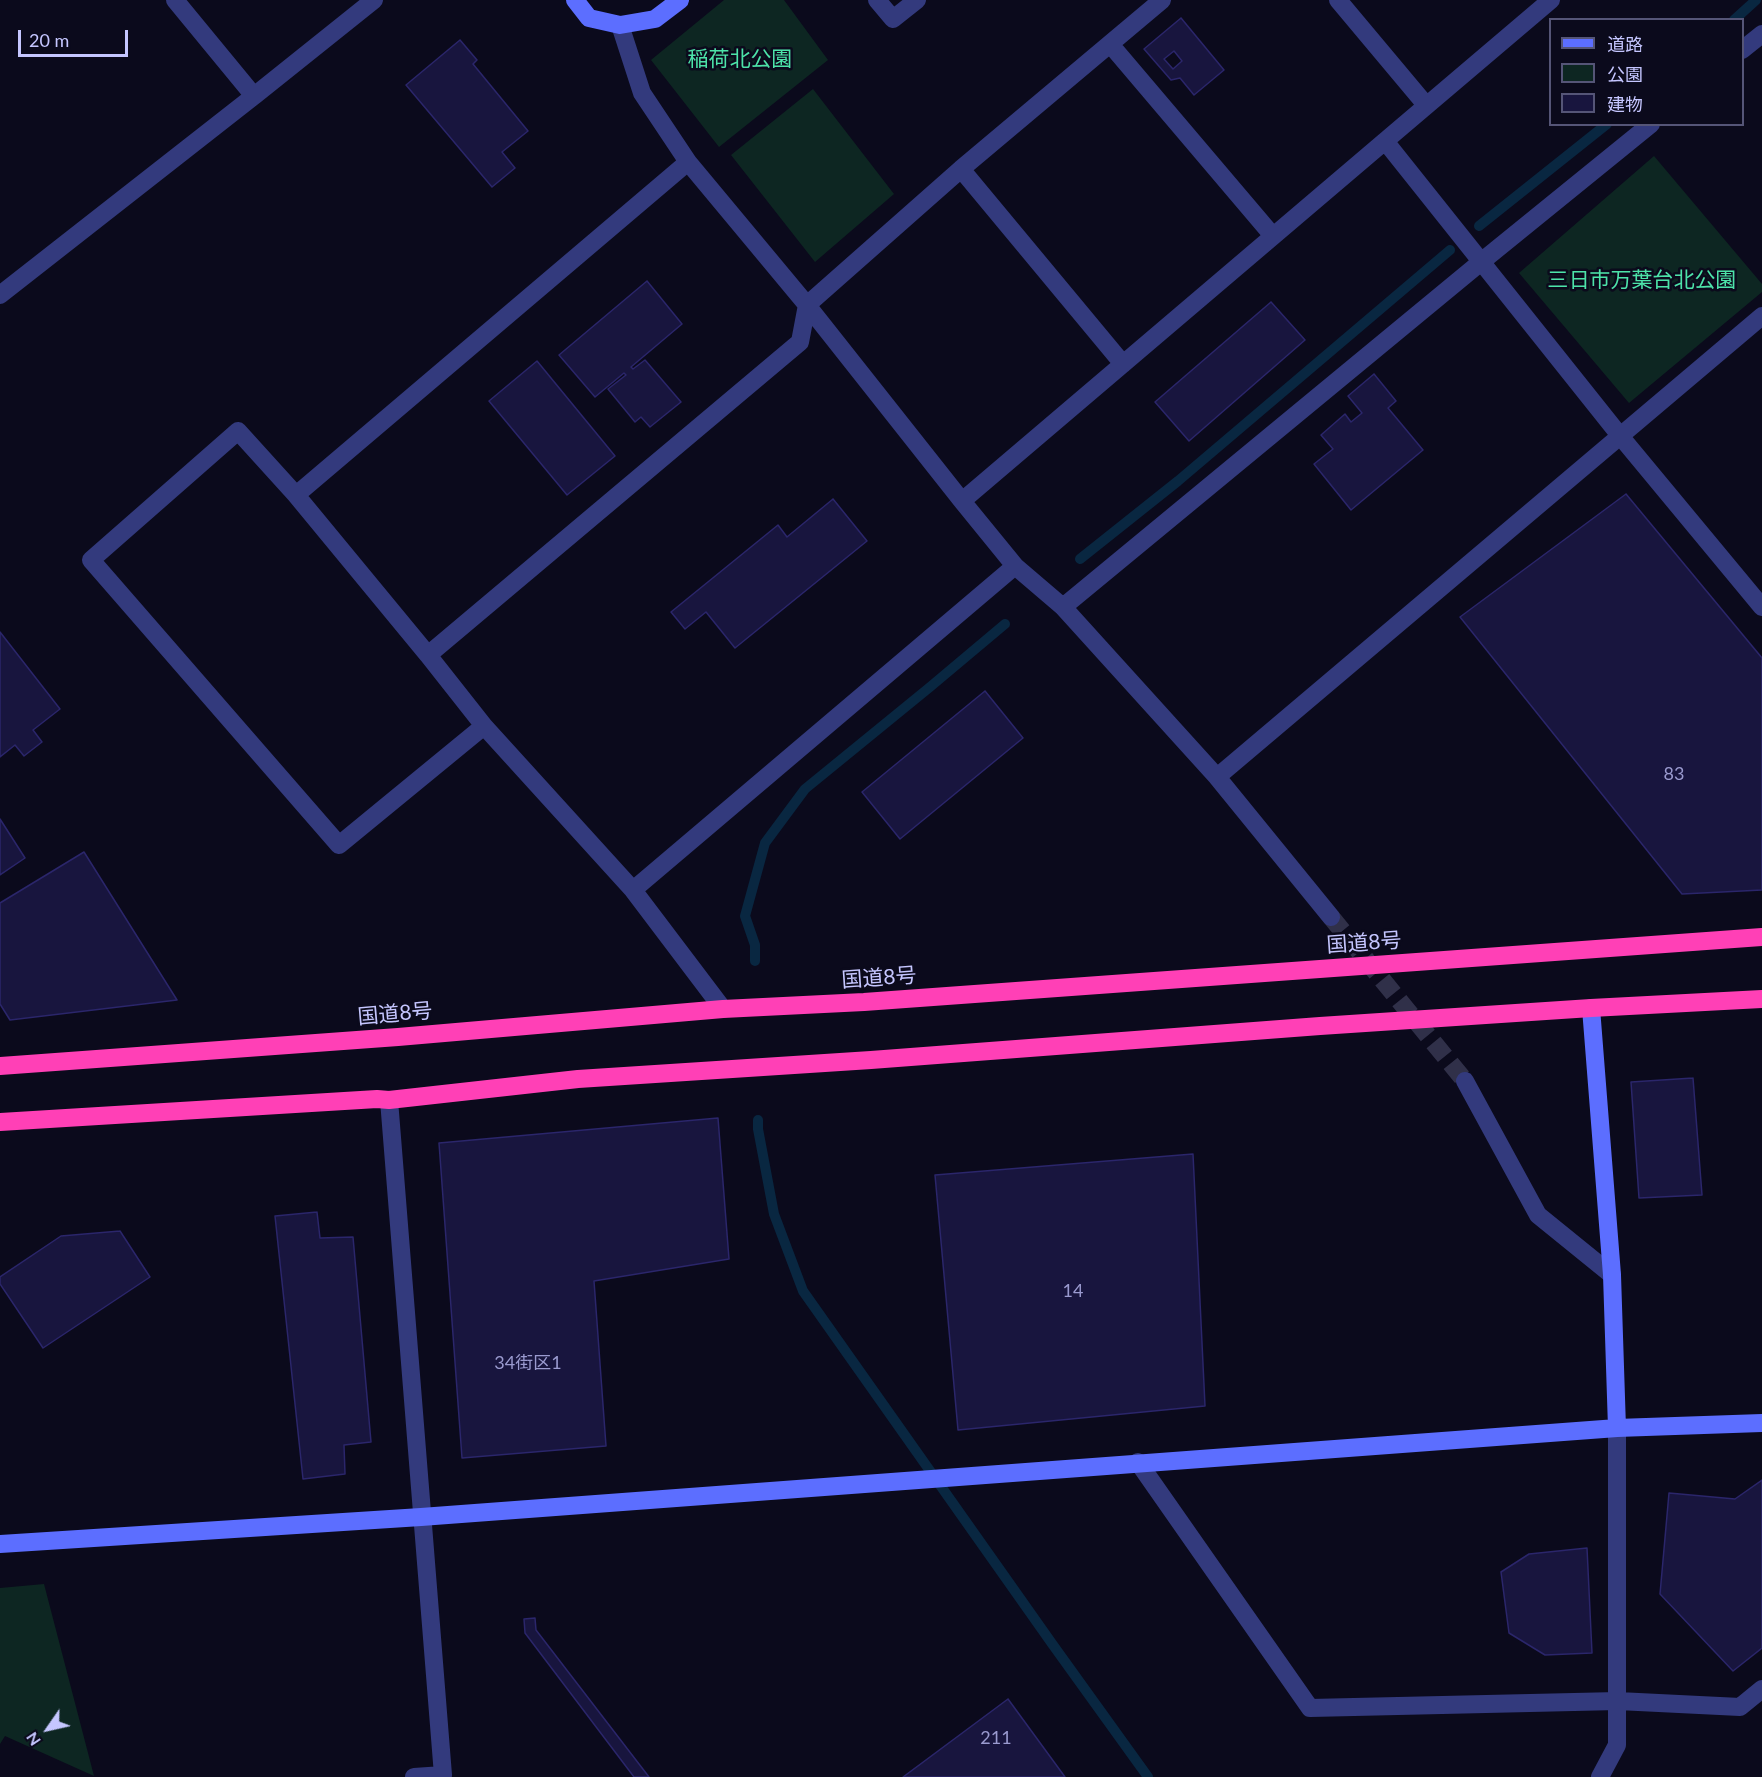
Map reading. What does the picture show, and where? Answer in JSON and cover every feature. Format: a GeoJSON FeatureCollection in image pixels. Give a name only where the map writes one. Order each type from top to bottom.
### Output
{"type":"FeatureCollection","features":[{"type":"Feature","properties":{"kind":"highway","name":"国道8号"},"geometry":{"type":"LineString","coordinates":[[0,1066],[398,1037],[723,1010],[876,1002],[1762,937]]}},
{"type":"Feature","properties":{"kind":"highway"},"geometry":{"type":"LineString","coordinates":[[0,1122],[389,1100],[578,1079],[871,1060],[1320,1026],[1762,999]]}},
{"type":"Feature","properties":{"kind":"street"},"geometry":{"type":"LineString","coordinates":[[175,0],[254,96]]}},
{"type":"Feature","properties":{"kind":"street"},"geometry":{"type":"LineString","coordinates":[[0,295],[374,0]]}},
{"type":"Feature","properties":{"kind":"street"},"geometry":{"type":"LineString","coordinates":[[574,0],[590,18],[620,25],[656,19],[680,0]]}},
{"type":"Feature","properties":{"kind":"street"},"geometry":{"type":"LineString","coordinates":[[877,0],[893,19],[917,0]]}},
{"type":"Feature","properties":{"kind":"street"},"geometry":{"type":"LineString","coordinates":[[428,656],[800,342],[807,305],[961,169],[1162,0]]}},
{"type":"Feature","properties":{"kind":"street"},"geometry":{"type":"LineString","coordinates":[[1338,0],[1426,105]]}},
{"type":"Feature","properties":{"kind":"street"},"geometry":{"type":"LineString","coordinates":[[962,501],[1551,0]]}},
{"type":"Feature","properties":{"kind":"street"},"geometry":{"type":"LineString","coordinates":[[620,25],[642,93],[688,162],[807,305],[1015,566],[1064,607],[1217,777],[1331,917]]}},
{"type":"Feature","properties":{"kind":"street"},"geometry":{"type":"LineString","coordinates":[[1744,49],[1762,34]]}},
{"type":"Feature","properties":{"kind":"street"},"geometry":{"type":"LineString","coordinates":[[1110,44],[1273,236]]}},
{"type":"Feature","properties":{"kind":"street"},"geometry":{"type":"LineString","coordinates":[[1064,607],[1649,126]]}},
{"type":"Feature","properties":{"kind":"street"},"geometry":{"type":"LineString","coordinates":[[1385,141],[1621,437],[1762,607]]}},
{"type":"Feature","properties":{"kind":"street"},"geometry":{"type":"LineString","coordinates":[[296,495],[688,162]]}},
{"type":"Feature","properties":{"kind":"street"},"geometry":{"type":"LineString","coordinates":[[961,169],[1123,364]]}},
{"type":"Feature","properties":{"kind":"street"},"geometry":{"type":"LineString","coordinates":[[1217,777],[1762,316]]}},
{"type":"Feature","properties":{"kind":"street"},"geometry":{"type":"LineString","coordinates":[[484,726],[339,845],[91,560],[238,431],[296,495],[484,726],[633,890],[723,1010]]}},
{"type":"Feature","properties":{"kind":"street"},"geometry":{"type":"LineString","coordinates":[[633,890],[1015,566]]}},
{"type":"Feature","properties":{"kind":"street"},"geometry":{"type":"LineString","coordinates":[[1591,1008],[1612,1275],[1617,1428],[1617,1745],[1600,1777]]}},
{"type":"Feature","properties":{"kind":"street"},"geometry":{"type":"LineString","coordinates":[[1465,1081],[1538,1215],[1612,1275]]}},
{"type":"Feature","properties":{"kind":"street"},"geometry":{"type":"LineString","coordinates":[[389,1100],[443,1775],[414,1777]]}},
{"type":"Feature","properties":{"kind":"street"},"geometry":{"type":"LineString","coordinates":[[0,1544],[421,1517],[1617,1428],[1762,1423]]}},
{"type":"Feature","properties":{"kind":"street"},"geometry":{"type":"LineString","coordinates":[[1138,1462],[1310,1708],[1618,1701],[1740,1707],[1762,1689]]}},
{"type":"Feature","properties":{"kind":"green space","name":"稲荷北公園"},"geometry":{"type":"Polygon","coordinates":[[[724,0],[784,0],[828,60],[719,147],[651,60],[724,0]]]}},
{"type":"Feature","properties":{"kind":"green space"},"geometry":{"type":"Polygon","coordinates":[[[813,89],[894,194],[815,262],[731,155],[813,89]]]}},
{"type":"Feature","properties":{"kind":"green space","name":"三日市万葉台北公園"},"geometry":{"type":"Polygon","coordinates":[[[1654,156],[1762,284],[1762,292],[1629,403],[1519,273],[1654,156]]]}},
{"type":"Feature","properties":{"kind":"green space"},"geometry":{"type":"Polygon","coordinates":[[[44,1584],[94,1776],[5,1736],[0,1744],[0,1588],[44,1584]]]}},
{"type":"Feature","properties":{"kind":"building"},"geometry":{"type":"Polygon","coordinates":[[[1181,18],[1224,70],[1194,95],[1180,78],[1171,80],[1144,49],[1181,18]]]}},
{"type":"Feature","properties":{"kind":"building"},"geometry":{"type":"Polygon","coordinates":[[[460,40],[477,60],[473,64],[528,131],[502,152],[515,168],[492,187],[406,85],[460,40]]]}},
{"type":"Feature","properties":{"kind":"building"},"geometry":{"type":"Polygon","coordinates":[[[1174,51],[1182,61],[1173,69],[1164,59],[1174,51]]]}},
{"type":"Feature","properties":{"kind":"building"},"geometry":{"type":"Polygon","coordinates":[[[647,281],[682,324],[631,367],[633,369],[645,360],[681,402],[650,427],[641,417],[635,422],[608,389],[626,375],[624,373],[595,397],[559,355],[647,281]]]}},
{"type":"Feature","properties":{"kind":"building"},"geometry":{"type":"Polygon","coordinates":[[[1271,302],[1305,340],[1189,441],[1155,402],[1271,302]]]}},
{"type":"Feature","properties":{"kind":"building"},"geometry":{"type":"Polygon","coordinates":[[[537,361],[615,456],[567,495],[489,401],[537,361]]]}},
{"type":"Feature","properties":{"kind":"building"},"geometry":{"type":"Polygon","coordinates":[[[1374,374],[1396,401],[1388,408],[1423,450],[1351,510],[1314,464],[1333,449],[1321,435],[1345,414],[1351,422],[1362,413],[1348,396],[1374,374]]]}},
{"type":"Feature","properties":{"kind":"building"},"geometry":{"type":"Polygon","coordinates":[[[1626,494],[1762,658],[1762,890],[1682,894],[1460,617],[1626,494]]]}},
{"type":"Feature","properties":{"kind":"building"},"geometry":{"type":"Polygon","coordinates":[[[833,499],[867,541],[735,648],[706,612],[685,629],[671,612],[778,525],[787,537],[833,499]]]}},
{"type":"Feature","properties":{"kind":"building"},"geometry":{"type":"Polygon","coordinates":[[[0,632],[60,709],[33,730],[42,742],[24,756],[15,745],[0,757],[0,632]]]}},
{"type":"Feature","properties":{"kind":"building"},"geometry":{"type":"Polygon","coordinates":[[[985,691],[1023,738],[900,839],[862,792],[985,691]]]}},
{"type":"Feature","properties":{"kind":"building"},"geometry":{"type":"Polygon","coordinates":[[[0,819],[25,858],[0,875],[0,819]]]}},
{"type":"Feature","properties":{"kind":"building"},"geometry":{"type":"Polygon","coordinates":[[[84,852],[177,1000],[10,1020],[0,1004],[0,903],[84,852]]]}},
{"type":"Feature","properties":{"kind":"building"},"geometry":{"type":"Polygon","coordinates":[[[1693,1078],[1702,1195],[1639,1198],[1631,1082],[1693,1078]]]}},
{"type":"Feature","properties":{"kind":"building"},"geometry":{"type":"Polygon","coordinates":[[[718,1118],[729,1259],[594,1281],[606,1446],[462,1458],[439,1143],[718,1118]]]}},
{"type":"Feature","properties":{"kind":"building"},"geometry":{"type":"Polygon","coordinates":[[[1193,1154],[1205,1406],[958,1430],[935,1175],[1193,1154]]]}},
{"type":"Feature","properties":{"kind":"building"},"geometry":{"type":"Polygon","coordinates":[[[317,1212],[320,1238],[353,1237],[371,1442],[344,1445],[345,1474],[303,1479],[275,1216],[317,1212]]]}},
{"type":"Feature","properties":{"kind":"building"},"geometry":{"type":"Polygon","coordinates":[[[120,1231],[150,1277],[43,1348],[0,1284],[0,1277],[61,1236],[120,1231]]]}},
{"type":"Feature","properties":{"kind":"building"},"geometry":{"type":"Polygon","coordinates":[[[1762,1480],[1762,1648],[1733,1671],[1660,1594],[1669,1493],[1735,1499],[1762,1480]]]}},
{"type":"Feature","properties":{"kind":"building"},"geometry":{"type":"Polygon","coordinates":[[[1587,1548],[1592,1653],[1545,1655],[1509,1633],[1501,1572],[1529,1554],[1587,1548]]]}},
{"type":"Feature","properties":{"kind":"building"},"geometry":{"type":"Polygon","coordinates":[[[535,1618],[536,1630],[649,1777],[634,1777],[525,1633],[524,1619],[535,1618]]]}},
{"type":"Feature","properties":{"kind":"building"},"geometry":{"type":"Polygon","coordinates":[[[1008,1699],[1065,1777],[903,1777],[1008,1699]]]}},
{"type":"Feature","properties":{"kind":"waterway"},"geometry":{"type":"LineString","coordinates":[[1736,18],[1756,0]]}},
{"type":"Feature","properties":{"kind":"waterway"},"geometry":{"type":"LineString","coordinates":[[1479,226],[1604,126]]}},
{"type":"Feature","properties":{"kind":"waterway"},"geometry":{"type":"LineString","coordinates":[[1080,559],[1178,481],[1450,250]]}},
{"type":"Feature","properties":{"kind":"waterway"},"geometry":{"type":"LineString","coordinates":[[755,961],[755,945],[745,916],[765,843],[805,789],[1005,624]]}},
{"type":"Feature","properties":{"kind":"waterway"},"geometry":{"type":"LineString","coordinates":[[758,1120],[774,1214],[803,1291],[1148,1777]]}},
{"type":"Feature","properties":{"kind":"tunnel"},"geometry":{"type":"LineString","coordinates":[[1331,917],[1465,1081]]}}]}
